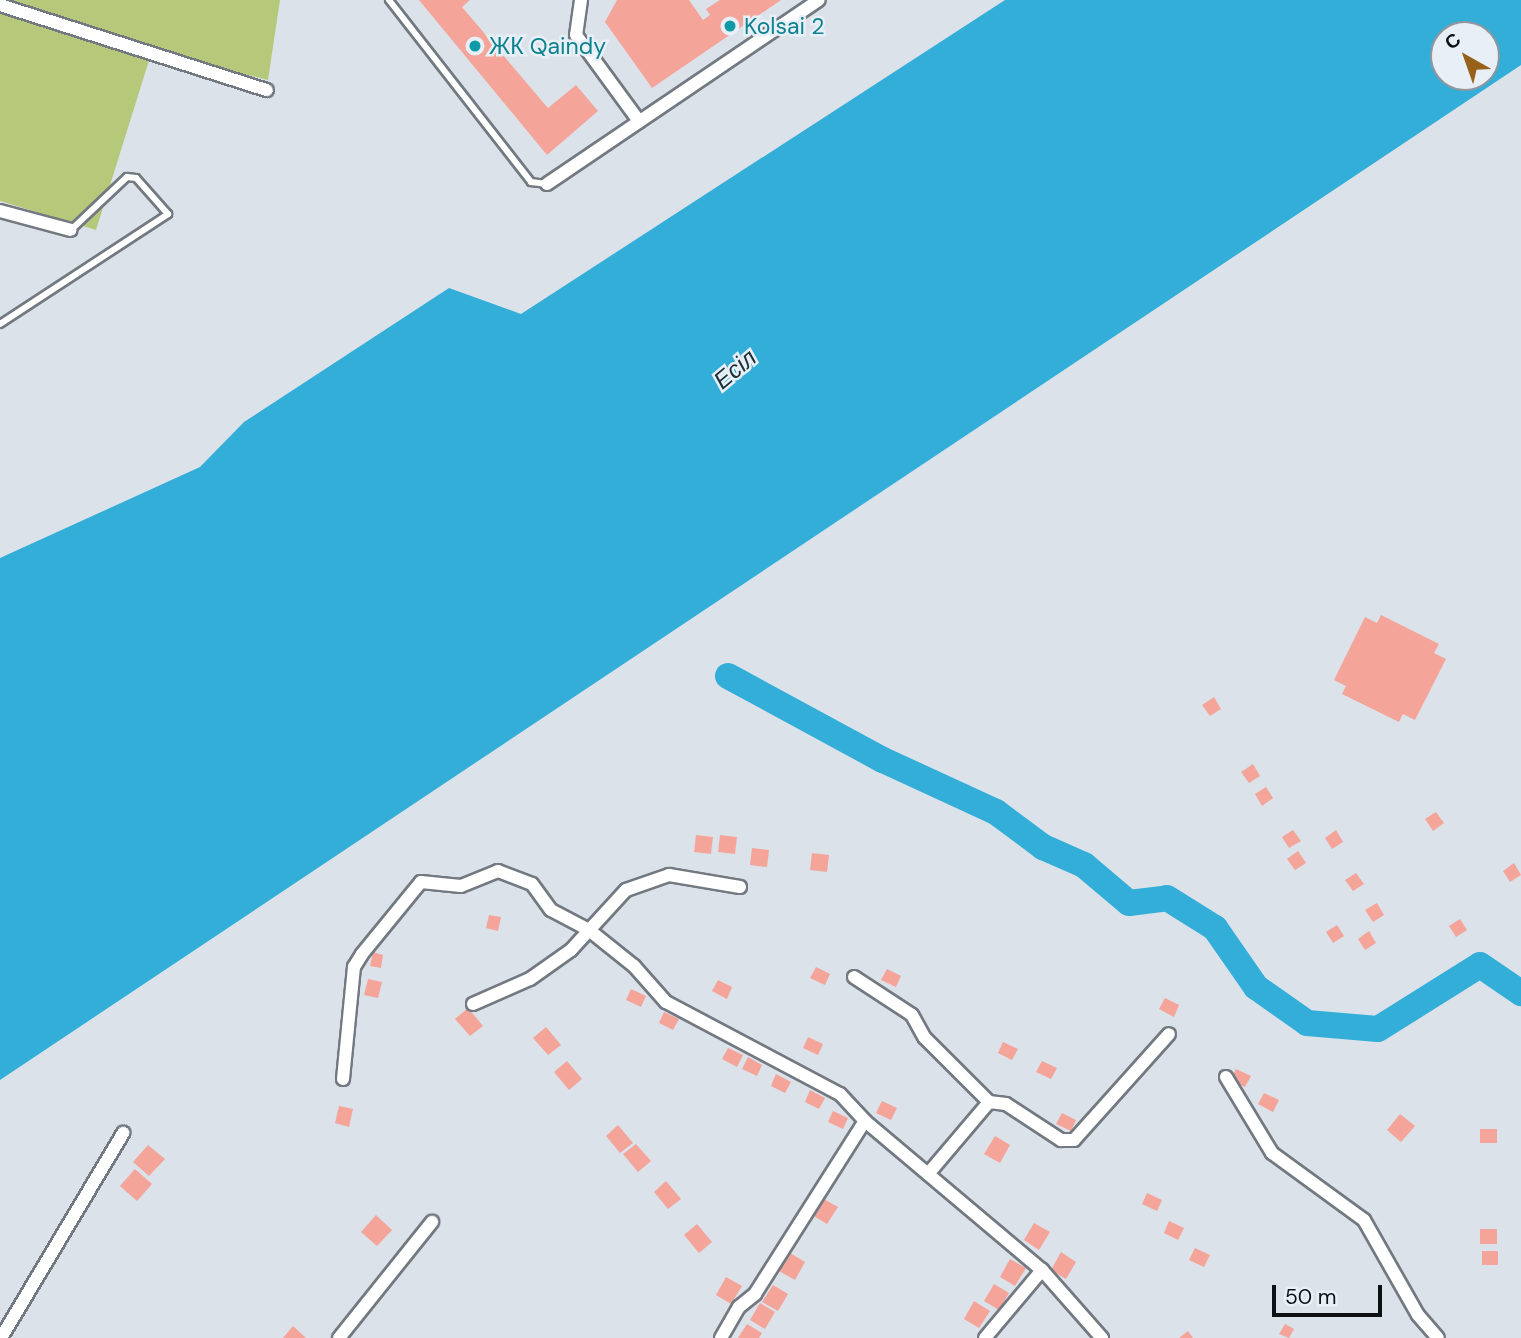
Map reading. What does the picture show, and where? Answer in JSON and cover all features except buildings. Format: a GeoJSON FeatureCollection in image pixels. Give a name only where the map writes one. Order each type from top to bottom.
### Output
{"type":"FeatureCollection","features":[{"type":"Feature","properties":{"kind":"street"},"geometry":{"type":"LineString","coordinates":[[581,0],[576,35],[639,121]]}},
{"type":"Feature","properties":{"kind":"street"},"geometry":{"type":"LineString","coordinates":[[547,184],[819,0]]}},
{"type":"Feature","properties":{"kind":"street"},"geometry":{"type":"LineString","coordinates":[[0,5],[267,90]]}},
{"type":"Feature","properties":{"kind":"street"},"geometry":{"type":"LineString","coordinates":[[0,211],[71,230]]}},
{"type":"Feature","properties":{"kind":"street"},"geometry":{"type":"LineString","coordinates":[[343,1079],[354,967],[421,882],[461,886],[498,871],[531,884],[551,910],[589,930],[634,966],[666,1002],[751,1051],[805,1072],[840,1094],[865,1121],[1042,1270],[1102,1338]]}},
{"type":"Feature","properties":{"kind":"street"},"geometry":{"type":"LineString","coordinates":[[473,1004],[530,979],[571,950],[626,890],[669,875],[740,887]]}},
{"type":"Feature","properties":{"kind":"street"},"geometry":{"type":"LineString","coordinates":[[854,977],[912,1015],[925,1038],[989,1102],[1006,1104],[1061,1140],[1074,1140],[1169,1034]]}},
{"type":"Feature","properties":{"kind":"street"},"geometry":{"type":"LineString","coordinates":[[1226,1077],[1272,1153],[1364,1220],[1418,1315],[1438,1338]]}},
{"type":"Feature","properties":{"kind":"street"},"geometry":{"type":"LineString","coordinates":[[928,1174],[989,1102]]}},
{"type":"Feature","properties":{"kind":"street"},"geometry":{"type":"LineString","coordinates":[[721,1338],[739,1307],[755,1294],[865,1121]]}},
{"type":"Feature","properties":{"kind":"street"},"geometry":{"type":"LineString","coordinates":[[1,1338],[123,1133]]}},
{"type":"Feature","properties":{"kind":"street"},"geometry":{"type":"LineString","coordinates":[[339,1338],[432,1222]]}},
{"type":"Feature","properties":{"kind":"street"},"geometry":{"type":"LineString","coordinates":[[985,1338],[1042,1270]]}},
{"type":"Feature","properties":{"kind":"lane"},"geometry":{"type":"LineString","coordinates":[[389,0],[531,182],[547,184]]}},
{"type":"Feature","properties":{"kind":"lane"},"geometry":{"type":"LineString","coordinates":[[0,324],[168,214],[136,178],[127,177],[71,230]]}},
{"type":"Feature","properties":{"kind":"green space"},"geometry":{"type":"Polygon","coordinates":[[[0,0],[280,0],[268,80],[152,51],[96,230],[0,201],[0,0]]]}},
{"type":"Feature","properties":{"kind":"water","name":"Есіл"},"geometry":{"type":"Polygon","coordinates":[[[1005,0],[1521,0],[1521,65],[1500,79],[1500,21],[1430,21],[1430,91],[1482,91],[0,1080],[0,558],[200,467],[244,422],[449,288],[521,314],[1005,0]]]}},
{"type":"Feature","properties":{"kind":"waterway"},"geometry":{"type":"LineString","coordinates":[[728,676],[883,760],[996,812],[1043,847],[1084,865],[1129,903],[1167,898],[1215,928],[1256,987],[1307,1023],[1378,1029],[1480,965],[1521,993]]}},
{"type":"Feature","properties":{"kind":"place","name":"Kolsai 2"},"geometry":{"type":"Point","coordinates":[730,26]}},
{"type":"Feature","properties":{"kind":"place","name":"ЖК Qaindy"},"geometry":{"type":"Point","coordinates":[475,46]}}]}
